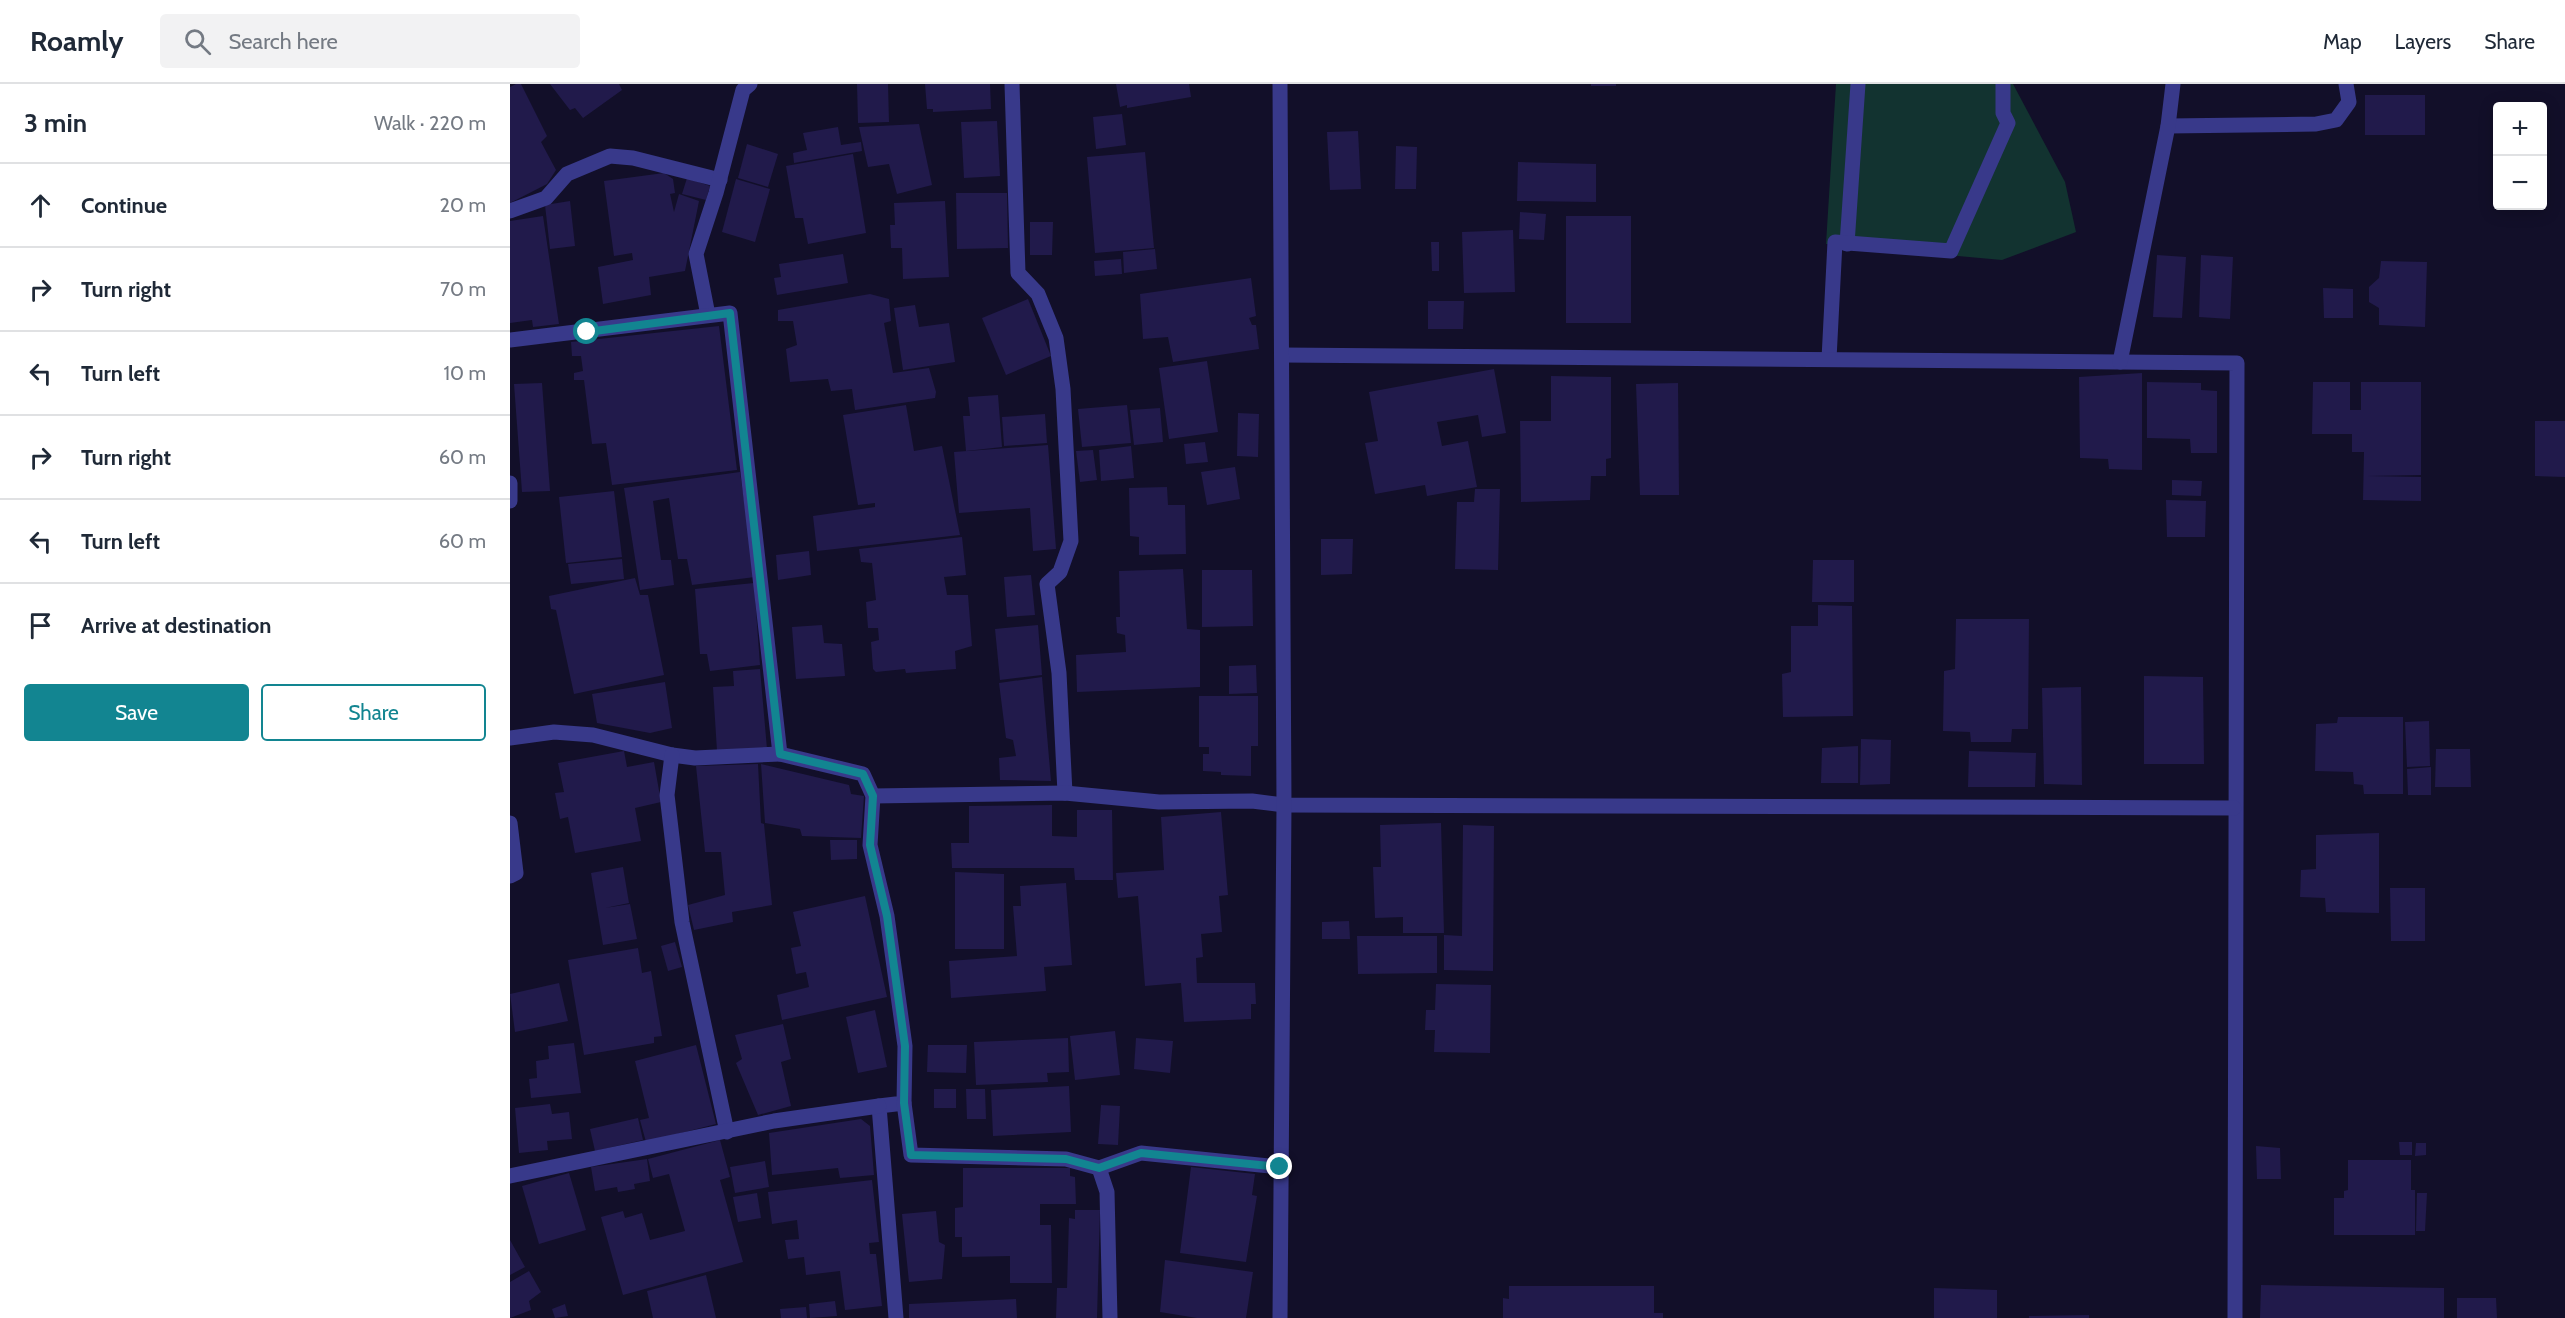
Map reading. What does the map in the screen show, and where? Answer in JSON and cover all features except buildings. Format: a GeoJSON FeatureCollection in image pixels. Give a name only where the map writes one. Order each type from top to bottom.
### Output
{"type":"FeatureCollection","features":[{"type":"Feature","properties":{"kind":"street"},"geometry":{"type":"LineString","coordinates":[[708,315],[696,254],[720,180],[743,90],[750,84]]}},
{"type":"Feature","properties":{"kind":"street"},"geometry":{"type":"LineString","coordinates":[[1012,84],[1018,273],[1038,294],[1056,338],[1063,389],[1071,541],[1060,572],[1047,584],[1059,673],[1065,793]]}},
{"type":"Feature","properties":{"kind":"street"},"geometry":{"type":"LineString","coordinates":[[1280,84],[1284,805],[1280,1318]]}},
{"type":"Feature","properties":{"kind":"street"},"geometry":{"type":"LineString","coordinates":[[1847,244],[1858,84]]}},
{"type":"Feature","properties":{"kind":"street"},"geometry":{"type":"LineString","coordinates":[[1829,359],[1835,242],[1951,251],[2008,123],[2003,113],[2002,84]]}},
{"type":"Feature","properties":{"kind":"street"},"geometry":{"type":"LineString","coordinates":[[2120,362],[2168,126],[2173,84]]}},
{"type":"Feature","properties":{"kind":"street"},"geometry":{"type":"LineString","coordinates":[[2168,126],[2316,124],[2336,120],[2349,102],[2346,84]]}},
{"type":"Feature","properties":{"kind":"street"},"geometry":{"type":"LineString","coordinates":[[510,210],[546,198],[567,174],[610,156],[633,158],[720,180]]}},
{"type":"Feature","properties":{"kind":"street"},"geometry":{"type":"LineString","coordinates":[[510,340],[730,313],[780,754]]}},
{"type":"Feature","properties":{"kind":"street"},"geometry":{"type":"LineString","coordinates":[[1282,355],[2237,363],[2234,808],[2235,1318]]}},
{"type":"Feature","properties":{"kind":"street"},"geometry":{"type":"LineString","coordinates":[[510,483],[510,501]]}},
{"type":"Feature","properties":{"kind":"street"},"geometry":{"type":"LineString","coordinates":[[510,738],[554,732],[593,735],[672,755],[695,758],[780,754],[863,774],[873,796],[870,845],[887,916],[905,1046],[904,1103],[911,1155],[1066,1159],[1099,1168],[1141,1153],[1280,1167]]}},
{"type":"Feature","properties":{"kind":"street"},"geometry":{"type":"LineString","coordinates":[[672,755],[668,795],[682,922],[727,1132]]}},
{"type":"Feature","properties":{"kind":"street"},"geometry":{"type":"LineString","coordinates":[[873,796],[1065,793],[1159,802],[1252,801],[1284,805],[2234,808]]}},
{"type":"Feature","properties":{"kind":"street"},"geometry":{"type":"LineString","coordinates":[[510,823],[516,873],[510,876]]}},
{"type":"Feature","properties":{"kind":"street"},"geometry":{"type":"LineString","coordinates":[[510,1176],[774,1121],[904,1103]]}},
{"type":"Feature","properties":{"kind":"street"},"geometry":{"type":"LineString","coordinates":[[879,1106],[896,1318]]}},
{"type":"Feature","properties":{"kind":"street"},"geometry":{"type":"LineString","coordinates":[[1099,1168],[1107,1192],[1110,1318]]}},
{"type":"Feature","properties":{"kind":"green space"},"geometry":{"type":"Polygon","coordinates":[[[1836,84],[2013,84],[2065,182],[2076,232],[2002,260],[1826,244],[1836,84]]]}},
{"type":"Feature","properties":{"kind":"route"},"geometry":{"type":"LineString","coordinates":[[587,332],[730,313],[780,754],[863,774],[873,796],[870,845],[887,916],[905,1046],[904,1103],[911,1155],[1066,1159],[1099,1168],[1141,1153],[1280,1167]]}}]}
